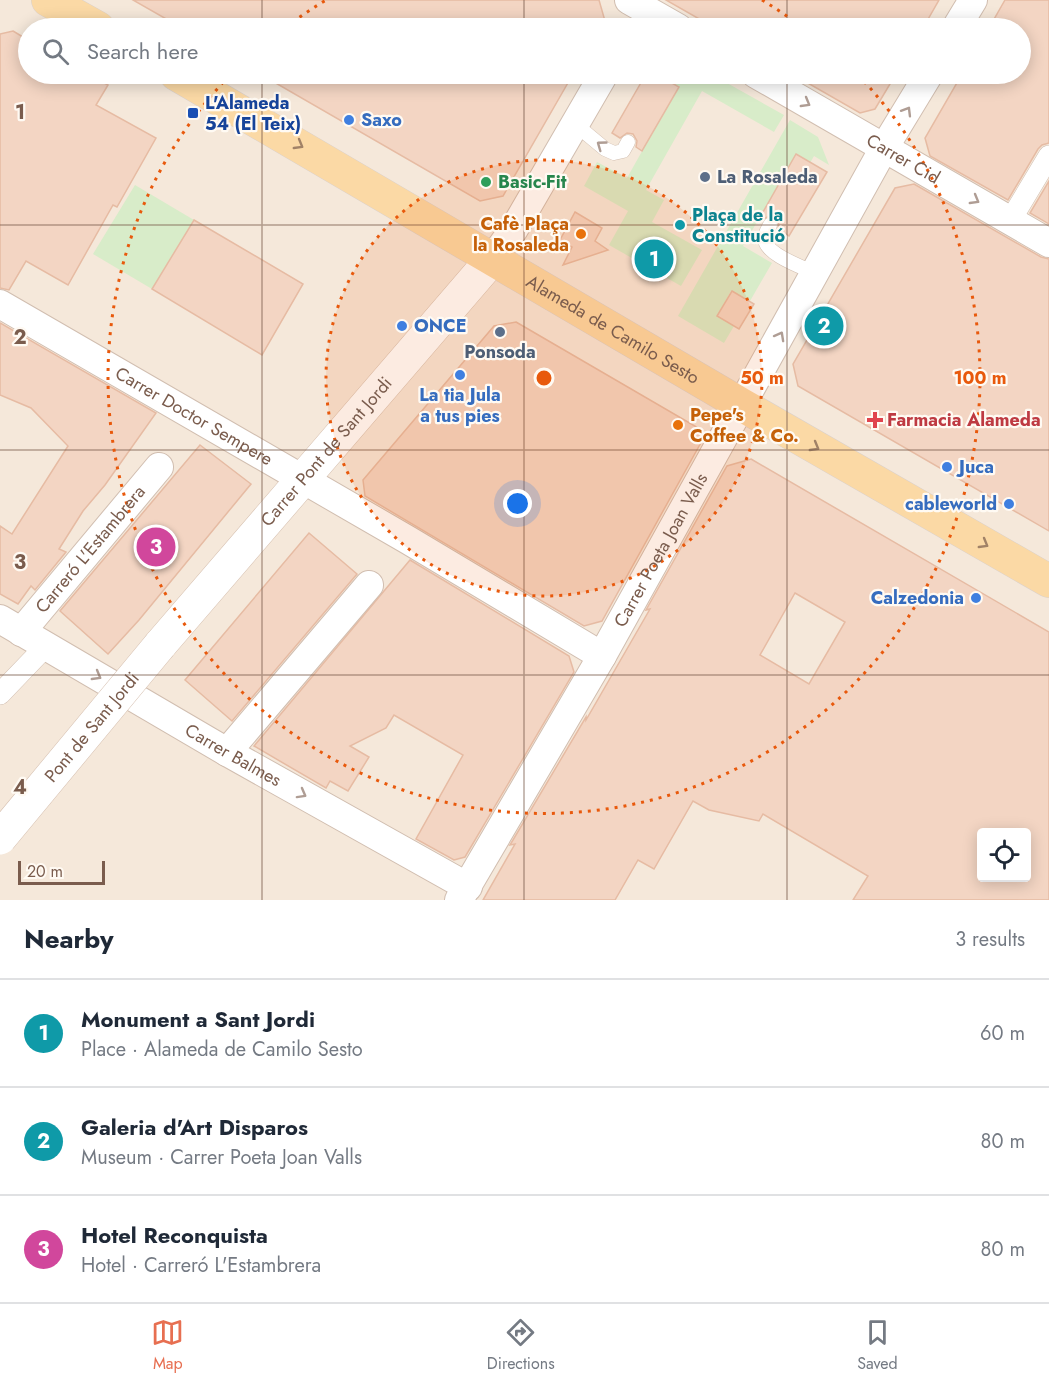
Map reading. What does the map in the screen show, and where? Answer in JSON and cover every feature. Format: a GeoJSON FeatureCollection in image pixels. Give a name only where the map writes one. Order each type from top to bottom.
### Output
{"type":"FeatureCollection","features":[{"type":"Feature","properties":{"kind":"main road"},"geometry":{"type":"LineString","coordinates":[[48,0],[80,18]]}},
{"type":"Feature","properties":{"kind":"main road","name":"Alameda de Camilo Sesto"},"geometry":{"type":"LineString","coordinates":[[193,84],[742,405],[1049,581]]}},
{"type":"Feature","properties":{"kind":"main road","name":"Carrer Pont de Sant Jordi"},"geometry":{"type":"LineString","coordinates":[[160,645],[493,258]]}},
{"type":"Feature","properties":{"kind":"main road","name":"Pont de Sant Jordi"},"geometry":{"type":"LineString","coordinates":[[0,838],[160,645]]}},
{"type":"Feature","properties":{"kind":"street"},"geometry":{"type":"LineString","coordinates":[[962,18],[973,0]]}},
{"type":"Feature","properties":{"kind":"street"},"geometry":{"type":"LineString","coordinates":[[637,9],[656,18]]}},
{"type":"Feature","properties":{"kind":"street"},"geometry":{"type":"LineString","coordinates":[[493,258],[514,229],[598,84]]}},
{"type":"Feature","properties":{"kind":"street","name":"Carrer Cid"},"geometry":{"type":"LineString","coordinates":[[773,84],[1049,243]]}},
{"type":"Feature","properties":{"kind":"street","name":"Carrer Poeta Joan Valls"},"geometry":{"type":"LineString","coordinates":[[464,894],[602,656],[884,148],[923,84]]}},
{"type":"Feature","properties":{"kind":"street"},"geometry":{"type":"LineString","coordinates":[[1010,221],[1049,156]]}},
{"type":"Feature","properties":{"kind":"street","name":"Carrer Doctor Sempere"},"geometry":{"type":"LineString","coordinates":[[0,304],[408,540],[602,656]]}},
{"type":"Feature","properties":{"kind":"street","name":"Carreró L'Estambrera"},"geometry":{"type":"LineString","coordinates":[[10,626],[159,467]]}},
{"type":"Feature","properties":{"kind":"street"},"geometry":{"type":"LineString","coordinates":[[227,752],[369,585]]}},
{"type":"Feature","properties":{"kind":"street","name":"Carrer Balmes"},"geometry":{"type":"LineString","coordinates":[[10,626],[227,752],[464,894]]}},
{"type":"Feature","properties":{"kind":"street"},"geometry":{"type":"LineString","coordinates":[[0,694],[46,646]]}},
{"type":"Feature","properties":{"kind":"lane"},"geometry":{"type":"LineString","coordinates":[[575,124],[614,153],[623,151],[628,142]]}},
{"type":"Feature","properties":{"kind":"lane"},"geometry":{"type":"LineString","coordinates":[[770,225],[764,236],[765,243],[771,252],[815,273]]}},
{"type":"Feature","properties":{"kind":"shaded area"},"geometry":{"type":"Polygon","coordinates":[[[0,0],[1049,0],[1049,900],[0,900],[0,0]]]}},
{"type":"Feature","properties":{"kind":"green space"},"geometry":{"type":"Polygon","coordinates":[[[673,84],[729,84],[784,115],[774,132],[702,91],[646,190],[664,200],[652,222],[702,250],[681,286],[609,245],[628,211],[584,186],[597,162],[627,178],[678,87],[673,84]]]}},
{"type":"Feature","properties":{"kind":"green space"},"geometry":{"type":"Polygon","coordinates":[[[790,120],[818,137],[829,165],[814,156],[810,163],[796,155],[743,246],[772,263],[750,301],[731,291],[717,316],[734,326],[724,343],[678,316],[790,120]]]}},
{"type":"Feature","properties":{"kind":"green space"},"geometry":{"type":"Polygon","coordinates":[[[135,185],[194,220],[152,289],[93,254],[135,185]]]}},
{"type":"Feature","properties":{"kind":"building"},"geometry":{"type":"Polygon","coordinates":[[[133,0],[599,0],[604,18],[164,18],[133,0]]]}},
{"type":"Feature","properties":{"kind":"building"},"geometry":{"type":"Polygon","coordinates":[[[666,0],[939,0],[929,18],[698,18],[666,0]]]}},
{"type":"Feature","properties":{"kind":"building"},"geometry":{"type":"Polygon","coordinates":[[[1005,0],[1049,0],[1049,143],[1038,149],[1008,200],[930,156],[925,138],[956,84],[1031,84],[1031,18],[995,18],[1005,0]]]}},
{"type":"Feature","properties":{"kind":"building"},"geometry":{"type":"Polygon","coordinates":[[[13,31],[18,34],[18,84],[106,84],[108,85],[96,105],[156,138],[117,207],[113,205],[68,285],[26,261],[9,290],[0,288],[0,34],[13,31]]]}},
{"type":"Feature","properties":{"kind":"building"},"geometry":{"type":"Polygon","coordinates":[[[277,84],[567,84],[503,196],[480,201],[277,84]]]}},
{"type":"Feature","properties":{"kind":"building"},"geometry":{"type":"Polygon","coordinates":[[[640,84],[674,84],[679,87],[642,151],[636,147],[637,141],[633,134],[627,133],[620,138],[612,133],[640,84]]]}},
{"type":"Feature","properties":{"kind":"building"},"geometry":{"type":"Polygon","coordinates":[[[809,84],[890,84],[875,109],[860,113],[809,84]]]}},
{"type":"Feature","properties":{"kind":"building"},"geometry":{"type":"Polygon","coordinates":[[[796,154],[827,172],[789,236],[778,229],[779,224],[775,217],[759,219],[796,154]]]}},
{"type":"Feature","properties":{"kind":"building"},"geometry":{"type":"Polygon","coordinates":[[[1049,181],[1049,224],[1030,213],[1049,181]]]}},
{"type":"Feature","properties":{"kind":"building"},"geometry":{"type":"Polygon","coordinates":[[[914,184],[1041,257],[1049,259],[1049,531],[798,386],[793,364],[895,188],[914,184]]]}},
{"type":"Feature","properties":{"kind":"building","name":"Cafè Plaça la Rosaleda"},"geometry":{"type":"Polygon","coordinates":[[[575,212],[602,228],[595,241],[608,250],[563,265],[572,247],[560,240],[575,212]]]}},
{"type":"Feature","properties":{"kind":"building"},"geometry":{"type":"Polygon","coordinates":[[[194,220],[303,284],[262,355],[152,289],[194,220]]]}},
{"type":"Feature","properties":{"kind":"building"},"geometry":{"type":"Polygon","coordinates":[[[732,291],[754,304],[739,329],[717,316],[732,291]]]}},
{"type":"Feature","properties":{"kind":"building"},"geometry":{"type":"Polygon","coordinates":[[[516,322],[700,429],[703,439],[602,621],[584,626],[365,496],[363,480],[494,326],[516,322]]]}},
{"type":"Feature","properties":{"kind":"building"},"geometry":{"type":"Polygon","coordinates":[[[0,323],[156,413],[105,485],[83,511],[59,549],[66,552],[35,590],[31,586],[18,604],[0,594],[0,526],[12,534],[68,446],[31,408],[0,395],[0,323]]]}},
{"type":"Feature","properties":{"kind":"building"},"geometry":{"type":"Polygon","coordinates":[[[200,445],[251,484],[139,620],[108,654],[60,611],[200,445]]]}},
{"type":"Feature","properties":{"kind":"building"},"geometry":{"type":"Polygon","coordinates":[[[751,459],[1049,632],[1049,900],[853,900],[868,876],[763,814],[759,821],[709,810],[693,801],[654,869],[638,860],[615,900],[483,900],[515,844],[510,845],[650,609],[646,610],[727,466],[751,459]],[[795,593],[760,655],[809,684],[845,622],[795,593]]]}},
{"type":"Feature","properties":{"kind":"building"},"geometry":{"type":"Polygon","coordinates":[[[309,533],[357,574],[232,721],[185,680],[309,533]]]}},
{"type":"Feature","properties":{"kind":"building"},"geometry":{"type":"Polygon","coordinates":[[[410,560],[569,656],[574,672],[465,857],[454,860],[416,839],[463,755],[394,715],[386,728],[350,746],[369,757],[348,791],[330,781],[326,788],[254,746],[410,560]]]}},
{"type":"Feature","properties":{"kind":"place","name":"L'Alameda 54 (El Teix)"},"geometry":{"type":"Point","coordinates":[193,113]}},
{"type":"Feature","properties":{"kind":"place","name":"Saxo"},"geometry":{"type":"Point","coordinates":[349,120]}},
{"type":"Feature","properties":{"kind":"place","name":"La Rosaleda"},"geometry":{"type":"Point","coordinates":[705,177]}},
{"type":"Feature","properties":{"kind":"place","name":"Basic-Fit"},"geometry":{"type":"Point","coordinates":[486,182]}},
{"type":"Feature","properties":{"kind":"place","name":"Plaça de la Constitució"},"geometry":{"type":"Point","coordinates":[680,225]}},
{"type":"Feature","properties":{"kind":"place","name":"Cafè Plaça la Rosaleda"},"geometry":{"type":"Point","coordinates":[581,234]}},
{"type":"Feature","properties":{"kind":"place","name":"Monument a Sant Jordi"},"geometry":{"type":"Point","coordinates":[654,259]}},
{"type":"Feature","properties":{"kind":"place","name":"ONCE"},"geometry":{"type":"Point","coordinates":[402,326]}},
{"type":"Feature","properties":{"kind":"place","name":"Galeria d'Art Disparos"},"geometry":{"type":"Point","coordinates":[824,326]}},
{"type":"Feature","properties":{"kind":"place","name":"Ponsoda"},"geometry":{"type":"Point","coordinates":[500,332]}},
{"type":"Feature","properties":{"kind":"place","name":"La tia Jula a tus pies"},"geometry":{"type":"Point","coordinates":[460,375]}},
{"type":"Feature","properties":{"kind":"place","name":"Farmacia Alameda"},"geometry":{"type":"Point","coordinates":[875,420]}},
{"type":"Feature","properties":{"kind":"place","name":"Pepe's Coffee & Co."},"geometry":{"type":"Point","coordinates":[678,425]}},
{"type":"Feature","properties":{"kind":"place","name":"Juca"},"geometry":{"type":"Point","coordinates":[947,467]}},
{"type":"Feature","properties":{"kind":"place","name":"cableworld"},"geometry":{"type":"Point","coordinates":[1009,504]}},
{"type":"Feature","properties":{"kind":"place","name":"Hotel Reconquista"},"geometry":{"type":"Point","coordinates":[156,547]}},
{"type":"Feature","properties":{"kind":"place","name":"Calzedonia"},"geometry":{"type":"Point","coordinates":[976,598]}}]}
